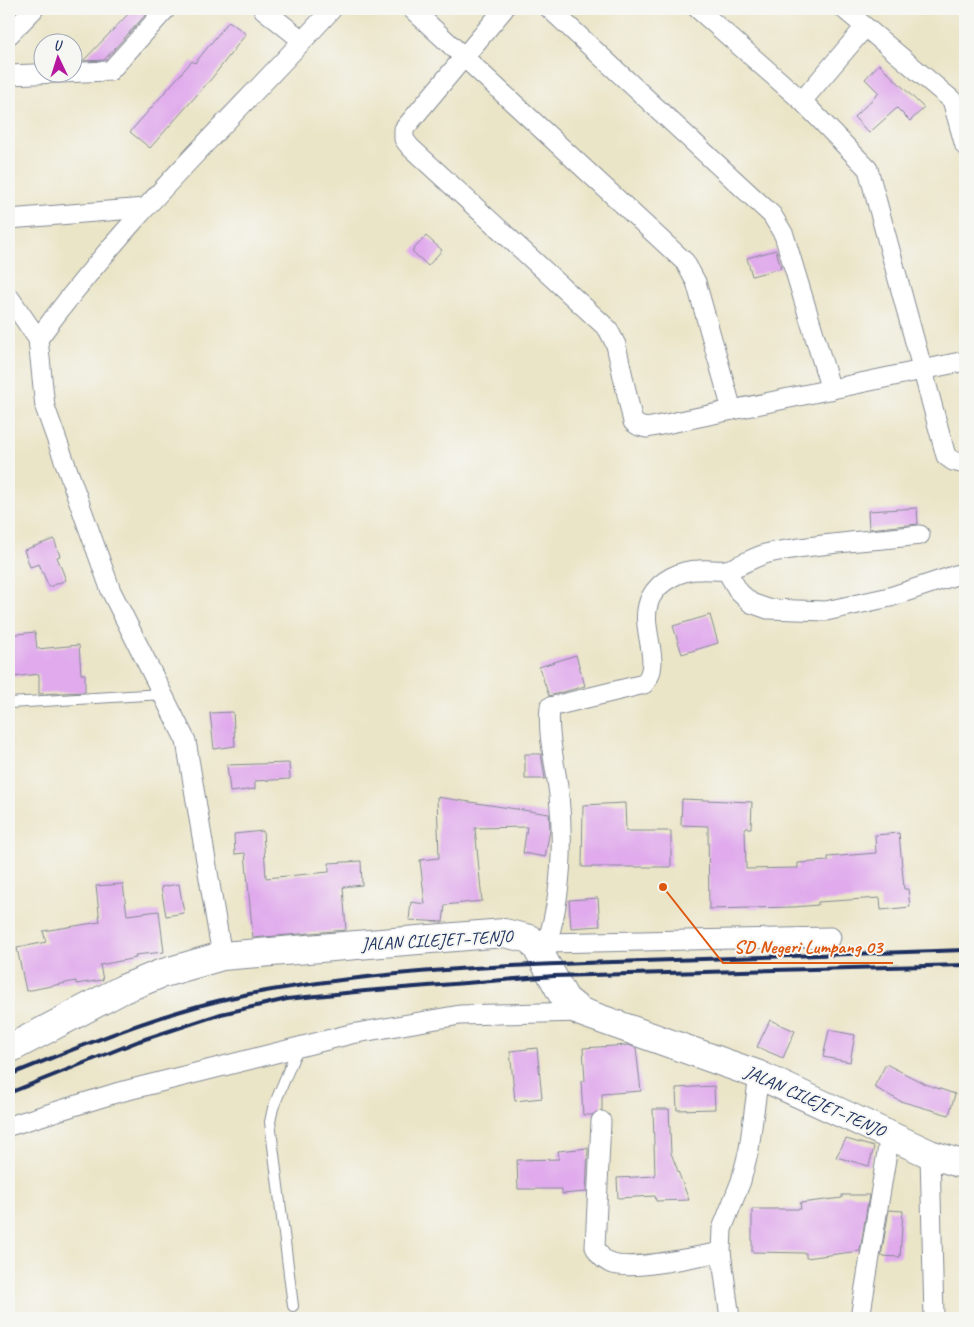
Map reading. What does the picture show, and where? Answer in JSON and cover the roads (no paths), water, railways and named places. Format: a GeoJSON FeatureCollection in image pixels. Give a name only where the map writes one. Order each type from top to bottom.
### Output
{"type":"FeatureCollection","features":[{"type":"Feature","properties":{"kind":"main road","name":"JALAN CILEJET–TENJO"},"geometry":{"type":"LineString","coordinates":[[9,1049],[123,989],[160,974],[222,956],[504,933],[539,941],[537,948],[565,999],[581,1012],[759,1075],[930,1154],[965,1165]]}},
{"type":"Feature","properties":{"kind":"street"},"geometry":{"type":"LineString","coordinates":[[9,35],[34,9]]}},
{"type":"Feature","properties":{"kind":"street"},"geometry":{"type":"LineString","coordinates":[[9,75],[110,71],[166,9]]}},
{"type":"Feature","properties":{"kind":"street"},"geometry":{"type":"LineString","coordinates":[[263,9],[302,41]]}},
{"type":"Feature","properties":{"kind":"street"},"geometry":{"type":"LineString","coordinates":[[38,339],[61,308],[145,208],[332,9]]}},
{"type":"Feature","properties":{"kind":"street"},"geometry":{"type":"LineString","coordinates":[[412,9],[685,262],[696,282],[732,410]]}},
{"type":"Feature","properties":{"kind":"street"},"geometry":{"type":"LineString","coordinates":[[504,9],[404,128],[404,139],[410,147],[608,329],[616,345],[633,422],[647,428],[965,361]]}},
{"type":"Feature","properties":{"kind":"street"},"geometry":{"type":"LineString","coordinates":[[550,9],[772,215],[784,235],[831,390]]}},
{"type":"Feature","properties":{"kind":"street"},"geometry":{"type":"LineString","coordinates":[[698,9],[802,101],[868,169],[946,456],[953,461],[965,464]]}},
{"type":"Feature","properties":{"kind":"street"},"geometry":{"type":"LineString","coordinates":[[844,9],[952,100],[965,146]]}},
{"type":"Feature","properties":{"kind":"street"},"geometry":{"type":"LineString","coordinates":[[802,101],[865,27]]}},
{"type":"Feature","properties":{"kind":"street"},"geometry":{"type":"LineString","coordinates":[[9,219],[145,208]]}},
{"type":"Feature","properties":{"kind":"street"},"geometry":{"type":"LineString","coordinates":[[9,297],[38,339],[45,407],[111,592],[186,741],[222,956]]}},
{"type":"Feature","properties":{"kind":"street"},"geometry":{"type":"LineString","coordinates":[[832,937],[539,941],[559,894],[563,842],[559,794],[549,724],[550,707],[644,684],[650,677],[653,666],[645,621],[651,597],[656,589],[671,577],[696,570],[726,570],[767,553],[920,535]]}},
{"type":"Feature","properties":{"kind":"street"},"geometry":{"type":"LineString","coordinates":[[726,570],[739,592],[752,603],[768,609],[826,611],[890,597],[965,572]]}},
{"type":"Feature","properties":{"kind":"street"},"geometry":{"type":"LineString","coordinates":[[9,1126],[116,1094],[351,1034],[460,1015],[581,1012]]}},
{"type":"Feature","properties":{"kind":"street"},"geometry":{"type":"LineString","coordinates":[[730,1318],[721,1252],[722,1229],[741,1181],[749,1148],[759,1075]]}},
{"type":"Feature","properties":{"kind":"street"},"geometry":{"type":"LineString","coordinates":[[601,1121],[594,1247],[600,1257],[612,1264],[628,1267],[721,1252]]}},
{"type":"Feature","properties":{"kind":"street"},"geometry":{"type":"LineString","coordinates":[[860,1318],[890,1134]]}},
{"type":"Feature","properties":{"kind":"street"},"geometry":{"type":"LineString","coordinates":[[930,1154],[934,1318]]}},
{"type":"Feature","properties":{"kind":"lane"},"geometry":{"type":"LineString","coordinates":[[9,703],[163,694]]}},
{"type":"Feature","properties":{"kind":"lane"},"geometry":{"type":"LineString","coordinates":[[293,1306],[270,1122],[273,1108],[298,1047]]}},
{"type":"Feature","properties":{"kind":"railway"},"geometry":{"type":"LineString","coordinates":[[9,1075],[127,1029],[187,1009],[249,994],[347,979],[445,970],[544,964],[965,950]]}},
{"type":"Feature","properties":{"kind":"railway"},"geometry":{"type":"LineString","coordinates":[[9,1093],[139,1041],[221,1014],[287,999],[554,976],[965,965]]}},
{"type":"Feature","properties":{"kind":"place","name":"SD Negeri Lumpang 03"},"geometry":{"type":"Point","coordinates":[663,887]}}]}
